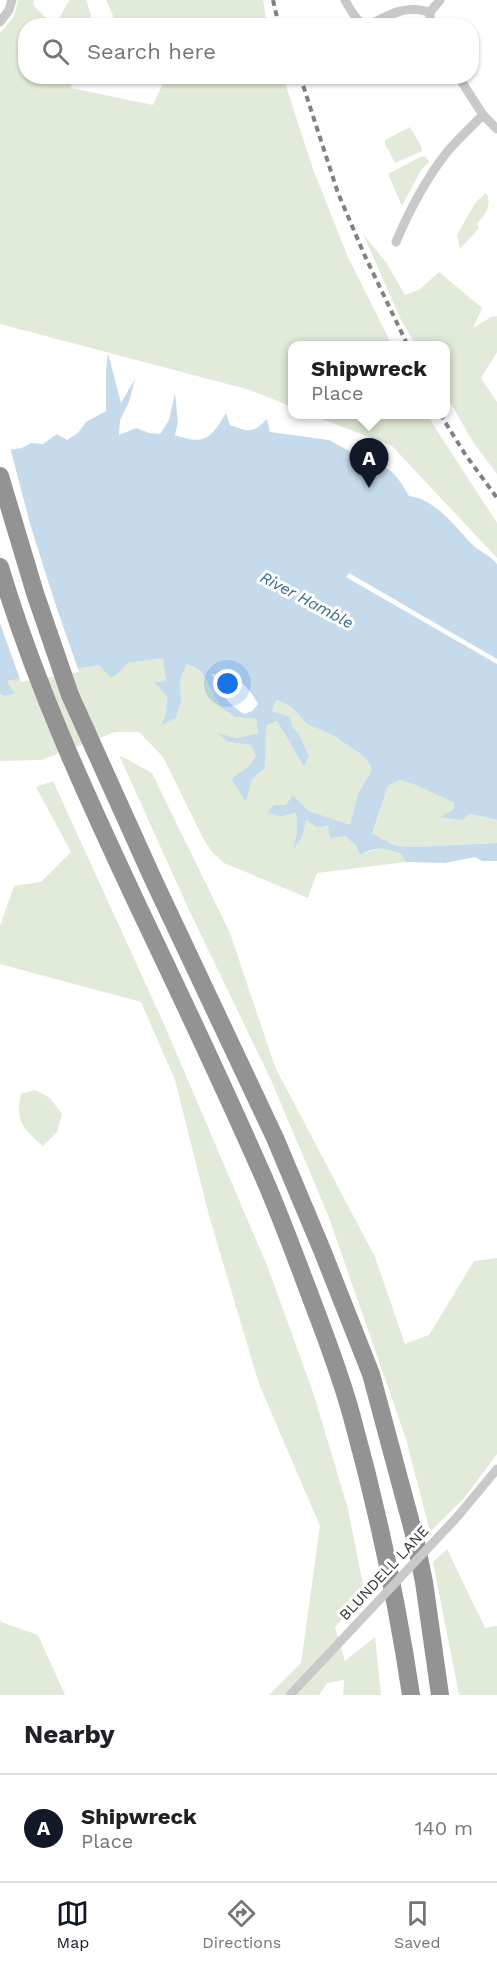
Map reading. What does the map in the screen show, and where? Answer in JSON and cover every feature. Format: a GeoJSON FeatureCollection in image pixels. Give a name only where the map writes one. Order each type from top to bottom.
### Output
{"type":"FeatureCollection","features":[{"type":"Feature","properties":{"kind":"highway"},"geometry":{"type":"LineString","coordinates":[[0,476],[44,621],[70,695],[102,770],[275,1138],[371,1374],[415,1538],[424,1582],[440,1695]]}},
{"type":"Feature","properties":{"kind":"highway"},"geometry":{"type":"LineString","coordinates":[[0,567],[38,680],[79,781],[264,1178],[293,1248],[327,1341],[352,1415],[385,1554],[402,1632],[411,1695]]}},
{"type":"Feature","properties":{"kind":"street"},"geometry":{"type":"LineString","coordinates":[[0,22],[9,10],[12,0]]}},
{"type":"Feature","properties":{"kind":"street"},"geometry":{"type":"LineString","coordinates":[[345,0],[356,18]]}},
{"type":"Feature","properties":{"kind":"street"},"geometry":{"type":"LineString","coordinates":[[430,18],[430,12],[440,0]]}},
{"type":"Feature","properties":{"kind":"street"},"geometry":{"type":"LineString","coordinates":[[386,18],[400,11],[416,9],[430,12]]}},
{"type":"Feature","properties":{"kind":"street"},"geometry":{"type":"LineString","coordinates":[[464,84],[483,115],[497,129]]}},
{"type":"Feature","properties":{"kind":"street"},"geometry":{"type":"LineString","coordinates":[[396,242],[406,218],[439,163],[483,115]]}},
{"type":"Feature","properties":{"kind":"street","name":"BLUNDELL LANE"},"geometry":{"type":"LineString","coordinates":[[290,1695],[458,1516],[497,1469]]}},
{"type":"Feature","properties":{"kind":"green space"},"geometry":{"type":"Polygon","coordinates":[[[18,0],[34,0],[33,5],[46,18],[18,18],[18,84],[72,84],[71,88],[153,105],[163,84],[285,84],[313,169],[347,255],[390,341],[288,341],[288,405],[250,390],[0,324],[0,33],[14,16],[18,0]]]}},
{"type":"Feature","properties":{"kind":"green space"},"geometry":{"type":"Polygon","coordinates":[[[69,0],[86,0],[90,18],[60,18],[69,0]]]}},
{"type":"Feature","properties":{"kind":"green space"},"geometry":{"type":"Polygon","coordinates":[[[106,0],[263,0],[266,18],[114,18],[106,0]]]}},
{"type":"Feature","properties":{"kind":"green space"},"geometry":{"type":"Polygon","coordinates":[[[410,127],[422,151],[395,163],[385,140],[410,127]]]}},
{"type":"Feature","properties":{"kind":"green space"},"geometry":{"type":"Polygon","coordinates":[[[422,156],[426,157],[429,162],[421,170],[402,206],[388,174],[422,156]]]}},
{"type":"Feature","properties":{"kind":"green space"},"geometry":{"type":"Polygon","coordinates":[[[486,193],[489,202],[477,224],[479,228],[460,249],[457,235],[475,203],[486,193]]]}},
{"type":"Feature","properties":{"kind":"green space"},"geometry":{"type":"Polygon","coordinates":[[[363,234],[386,262],[405,295],[419,290],[439,272],[482,308],[473,328],[497,316],[497,352],[481,378],[497,402],[497,474],[473,442],[450,402],[450,341],[414,341],[401,320],[363,234]]]}},
{"type":"Feature","properties":{"kind":"green space"},"geometry":{"type":"Polygon","coordinates":[[[322,419],[430,419],[497,523],[497,558],[392,446],[322,419]]]}},
{"type":"Feature","properties":{"kind":"green space"},"geometry":{"type":"Polygon","coordinates":[[[163,658],[166,681],[155,682],[167,696],[166,712],[161,724],[181,701],[180,679],[187,664],[201,671],[221,708],[235,717],[256,719],[258,733],[237,738],[219,734],[228,742],[251,745],[256,756],[249,766],[231,779],[246,801],[252,778],[265,746],[266,726],[277,721],[304,767],[309,756],[299,734],[272,711],[275,700],[291,707],[307,724],[336,737],[366,758],[372,770],[358,793],[350,826],[309,811],[293,795],[286,806],[268,812],[280,817],[296,813],[297,832],[294,847],[303,835],[306,820],[338,831],[351,841],[360,855],[382,847],[401,854],[406,862],[317,873],[308,898],[224,863],[212,852],[203,838],[163,757],[139,732],[115,732],[41,760],[0,761],[0,694],[5,696],[15,694],[7,681],[99,665],[121,671],[128,663],[163,658]]]}},
{"type":"Feature","properties":{"kind":"green space"},"geometry":{"type":"Polygon","coordinates":[[[119,755],[152,773],[230,933],[275,1067],[375,1257],[405,1344],[429,1335],[474,1261],[497,1258],[497,1454],[465,1497],[430,1532],[406,1439],[328,1215],[271,1080],[189,910],[119,755]]]}},
{"type":"Feature","properties":{"kind":"green space"},"geometry":{"type":"Polygon","coordinates":[[[400,780],[456,803],[453,810],[441,817],[469,814],[497,820],[497,843],[395,846],[372,835],[388,786],[400,780]]]}},
{"type":"Feature","properties":{"kind":"green space"},"geometry":{"type":"Polygon","coordinates":[[[53,781],[164,1024],[268,1268],[314,1395],[348,1509],[365,1595],[335,1627],[345,1661],[375,1637],[381,1695],[343,1695],[344,1680],[327,1683],[319,1695],[269,1695],[301,1663],[320,1526],[259,1384],[210,1219],[175,1080],[141,1002],[0,964],[0,926],[14,886],[41,882],[71,852],[36,787],[53,781]]]}},
{"type":"Feature","properties":{"kind":"green space"},"geometry":{"type":"Polygon","coordinates":[[[35,1090],[50,1098],[62,1114],[57,1132],[43,1146],[22,1124],[19,1111],[21,1094],[35,1090]]]}},
{"type":"Feature","properties":{"kind":"green space"},"geometry":{"type":"Polygon","coordinates":[[[447,1549],[485,1628],[497,1626],[497,1695],[459,1695],[433,1562],[447,1549]]]}},
{"type":"Feature","properties":{"kind":"green space"},"geometry":{"type":"Polygon","coordinates":[[[0,1619],[1,1622],[38,1635],[65,1695],[0,1695],[0,1619]]]}},
{"type":"Feature","properties":{"kind":"water","name":"River Hamble"},"geometry":{"type":"Polygon","coordinates":[[[108,353],[121,403],[135,379],[129,402],[120,420],[119,435],[136,428],[160,434],[169,420],[175,393],[178,422],[175,435],[194,440],[206,438],[216,429],[226,413],[230,425],[242,429],[254,429],[267,419],[270,432],[329,440],[349,451],[355,462],[374,463],[388,469],[399,480],[409,496],[419,498],[437,509],[475,547],[497,564],[497,820],[470,814],[462,820],[440,817],[453,810],[455,803],[400,780],[388,786],[372,834],[396,846],[497,843],[497,861],[482,861],[475,857],[445,863],[406,862],[401,854],[380,849],[360,855],[356,846],[345,836],[330,838],[328,826],[317,827],[306,820],[303,835],[293,850],[297,832],[296,813],[280,817],[267,812],[274,805],[286,805],[293,795],[309,811],[350,825],[358,793],[372,770],[366,758],[336,737],[307,724],[291,707],[276,700],[272,711],[290,717],[292,727],[299,734],[309,756],[304,767],[277,721],[266,726],[265,768],[252,779],[246,802],[231,779],[249,766],[256,756],[251,745],[228,742],[217,733],[237,738],[258,733],[256,719],[235,717],[221,708],[201,671],[187,664],[180,679],[181,701],[176,718],[161,725],[166,712],[167,696],[154,682],[166,681],[163,658],[128,663],[111,678],[99,665],[7,681],[15,694],[5,696],[0,694],[0,451],[22,448],[31,443],[43,444],[57,434],[67,440],[78,433],[86,422],[106,411],[108,353]],[[212,674],[217,686],[228,701],[244,714],[252,711],[258,704],[249,689],[240,682],[212,674]]]}},
{"type":"Feature","properties":{"kind":"pier"},"geometry":{"type":"Polygon","coordinates":[[[10,447],[30,524],[79,672],[21,682],[0,623],[0,448],[10,447]]]}},
{"type":"Feature","properties":{"kind":"pier"},"geometry":{"type":"Polygon","coordinates":[[[349,573],[497,659],[497,664],[346,577],[349,573]]]}},
{"type":"Feature","properties":{"kind":"railway"},"geometry":{"type":"LineString","coordinates":[[273,0],[277,18]]}},
{"type":"Feature","properties":{"kind":"railway"},"geometry":{"type":"LineString","coordinates":[[303,84],[338,193],[406,341]]}},
{"type":"Feature","properties":{"kind":"railway"},"geometry":{"type":"LineString","coordinates":[[443,419],[497,498]]}},
{"type":"Feature","properties":{"kind":"place","name":"Shipwreck"},"geometry":{"type":"Point","coordinates":[369,488]}}]}
